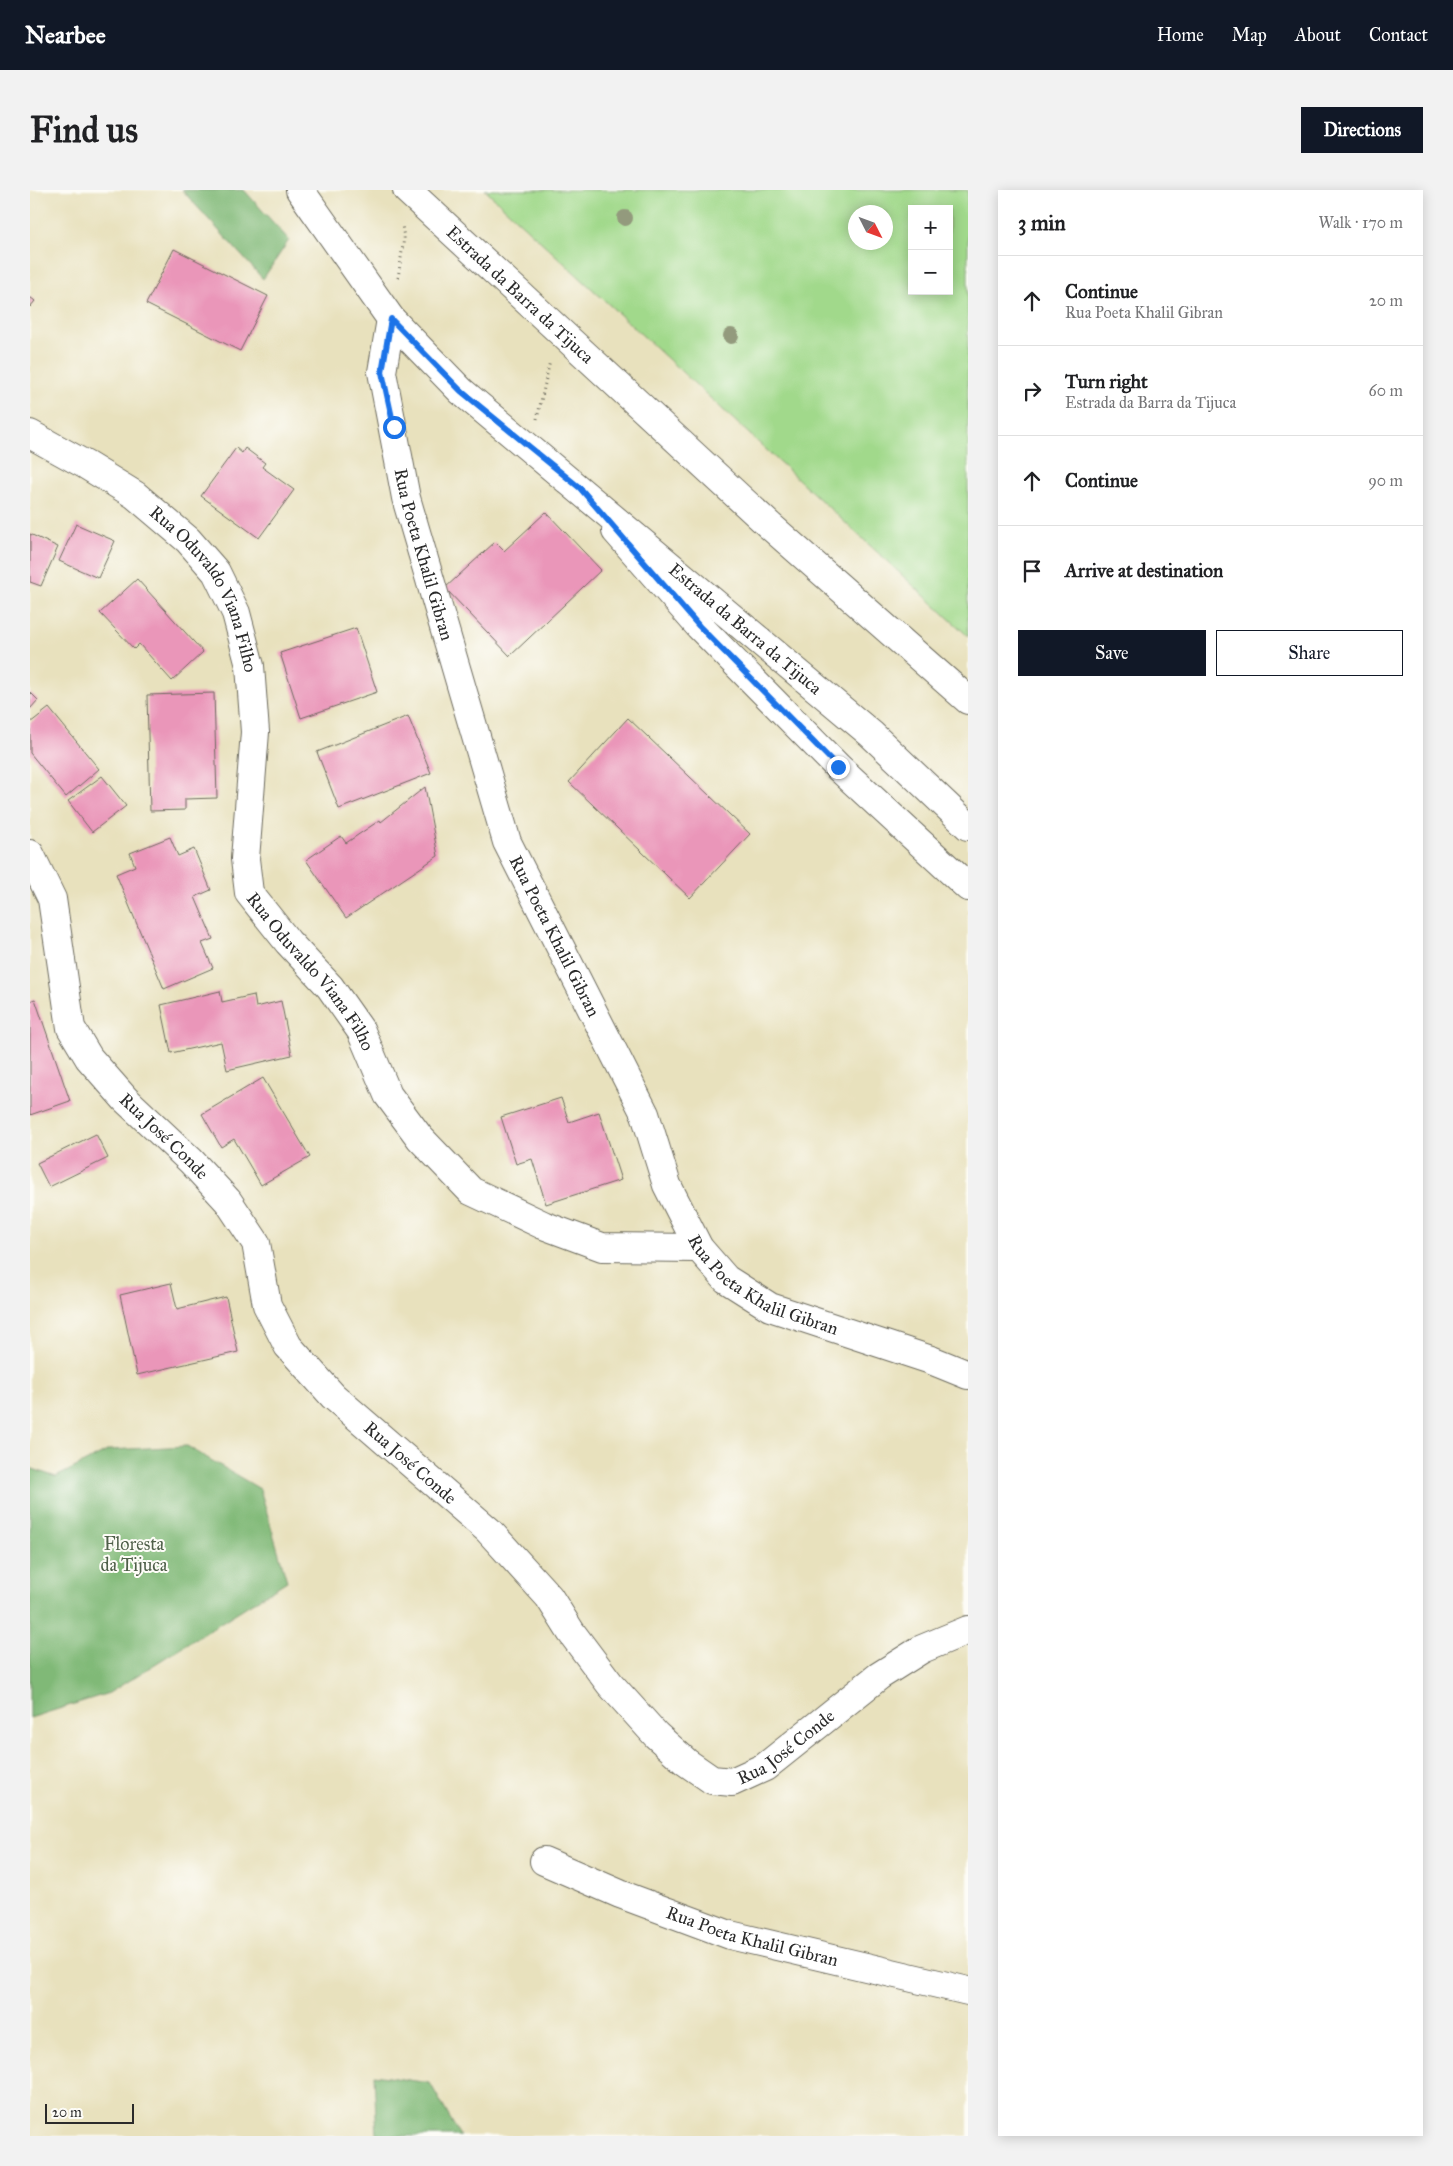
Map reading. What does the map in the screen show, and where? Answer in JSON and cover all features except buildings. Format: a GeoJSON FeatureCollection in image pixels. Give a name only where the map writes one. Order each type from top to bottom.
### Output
{"type":"FeatureCollection","features":[{"type":"Feature","properties":{"kind":"street","name":"Estrada da Barra da Tijuca"},"geometry":{"type":"LineString","coordinates":[[300,190],[391,319],[461,391],[580,488],[871,734],[968,826]]}},
{"type":"Feature","properties":{"kind":"street","name":"Estrada da Barra da Tijuca"},"geometry":{"type":"LineString","coordinates":[[407,190],[769,525],[968,700]]}},
{"type":"Feature","properties":{"kind":"street","name":"Rua Poeta Khalil Gibran"},"geometry":{"type":"LineString","coordinates":[[391,319],[382,372],[406,498],[507,842],[645,1114],[667,1185],[699,1248],[726,1279],[770,1307],[931,1360],[968,1375]]}},
{"type":"Feature","properties":{"kind":"street","name":"Rua Oduvaldo Viana Filho"},"geometry":{"type":"LineString","coordinates":[[30,434],[135,495],[188,540],[216,572],[236,614],[250,666],[255,732],[245,860],[249,893],[288,942],[330,987],[361,1031],[388,1095],[420,1138],[471,1191],[543,1225],[602,1247],[699,1248]]}},
{"type":"Feature","properties":{"kind":"street"},"geometry":{"type":"LineString","coordinates":[[580,488],[699,626],[838,767],[968,887]]}},
{"type":"Feature","properties":{"kind":"street","name":"Rua José Conde"},"geometry":{"type":"LineString","coordinates":[[30,854],[52,899],[71,1028],[89,1058],[124,1099],[190,1161],[228,1201],[256,1243],[267,1305],[288,1346],[333,1396],[488,1530],[549,1597],[610,1684],[656,1736],[686,1762],[712,1780],[732,1782],[765,1767],[879,1676],[922,1649],[968,1630]]}},
{"type":"Feature","properties":{"kind":"street","name":"Rua Poeta Khalil Gibran"},"geometry":{"type":"LineString","coordinates":[[544,1861],[620,1894],[730,1935],[968,1991]]}},
{"type":"Feature","properties":{"kind":"path"},"geometry":{"type":"LineString","coordinates":[[391,319],[404,238],[401,219]]}},
{"type":"Feature","properties":{"kind":"path"},"geometry":{"type":"LineString","coordinates":[[536,424],[550,359]]}},
{"type":"Feature","properties":{"kind":"green space"},"geometry":{"type":"Polygon","coordinates":[[[182,190],[244,190],[289,240],[263,279],[182,190]]]}},
{"type":"Feature","properties":{"kind":"green space"},"geometry":{"type":"Polygon","coordinates":[[[485,190],[968,190],[968,636],[485,190]]]}},
{"type":"Feature","properties":{"kind":"green space","name":"Floresta da Tijuca"},"geometry":{"type":"Polygon","coordinates":[[[187,1446],[260,1489],[287,1581],[109,1693],[30,1718],[30,1468],[56,1477],[109,1450],[187,1446]]]}},
{"type":"Feature","properties":{"kind":"green space"},"geometry":{"type":"Polygon","coordinates":[[[374,2075],[430,2083],[460,2136],[377,2136],[374,2075]]]}},
{"type":"Feature","properties":{"kind":"route"},"geometry":{"type":"LineString","coordinates":[[394,427],[382,372],[391,319],[461,391],[531,450],[580,488],[699,626],[838,767]]}}]}
